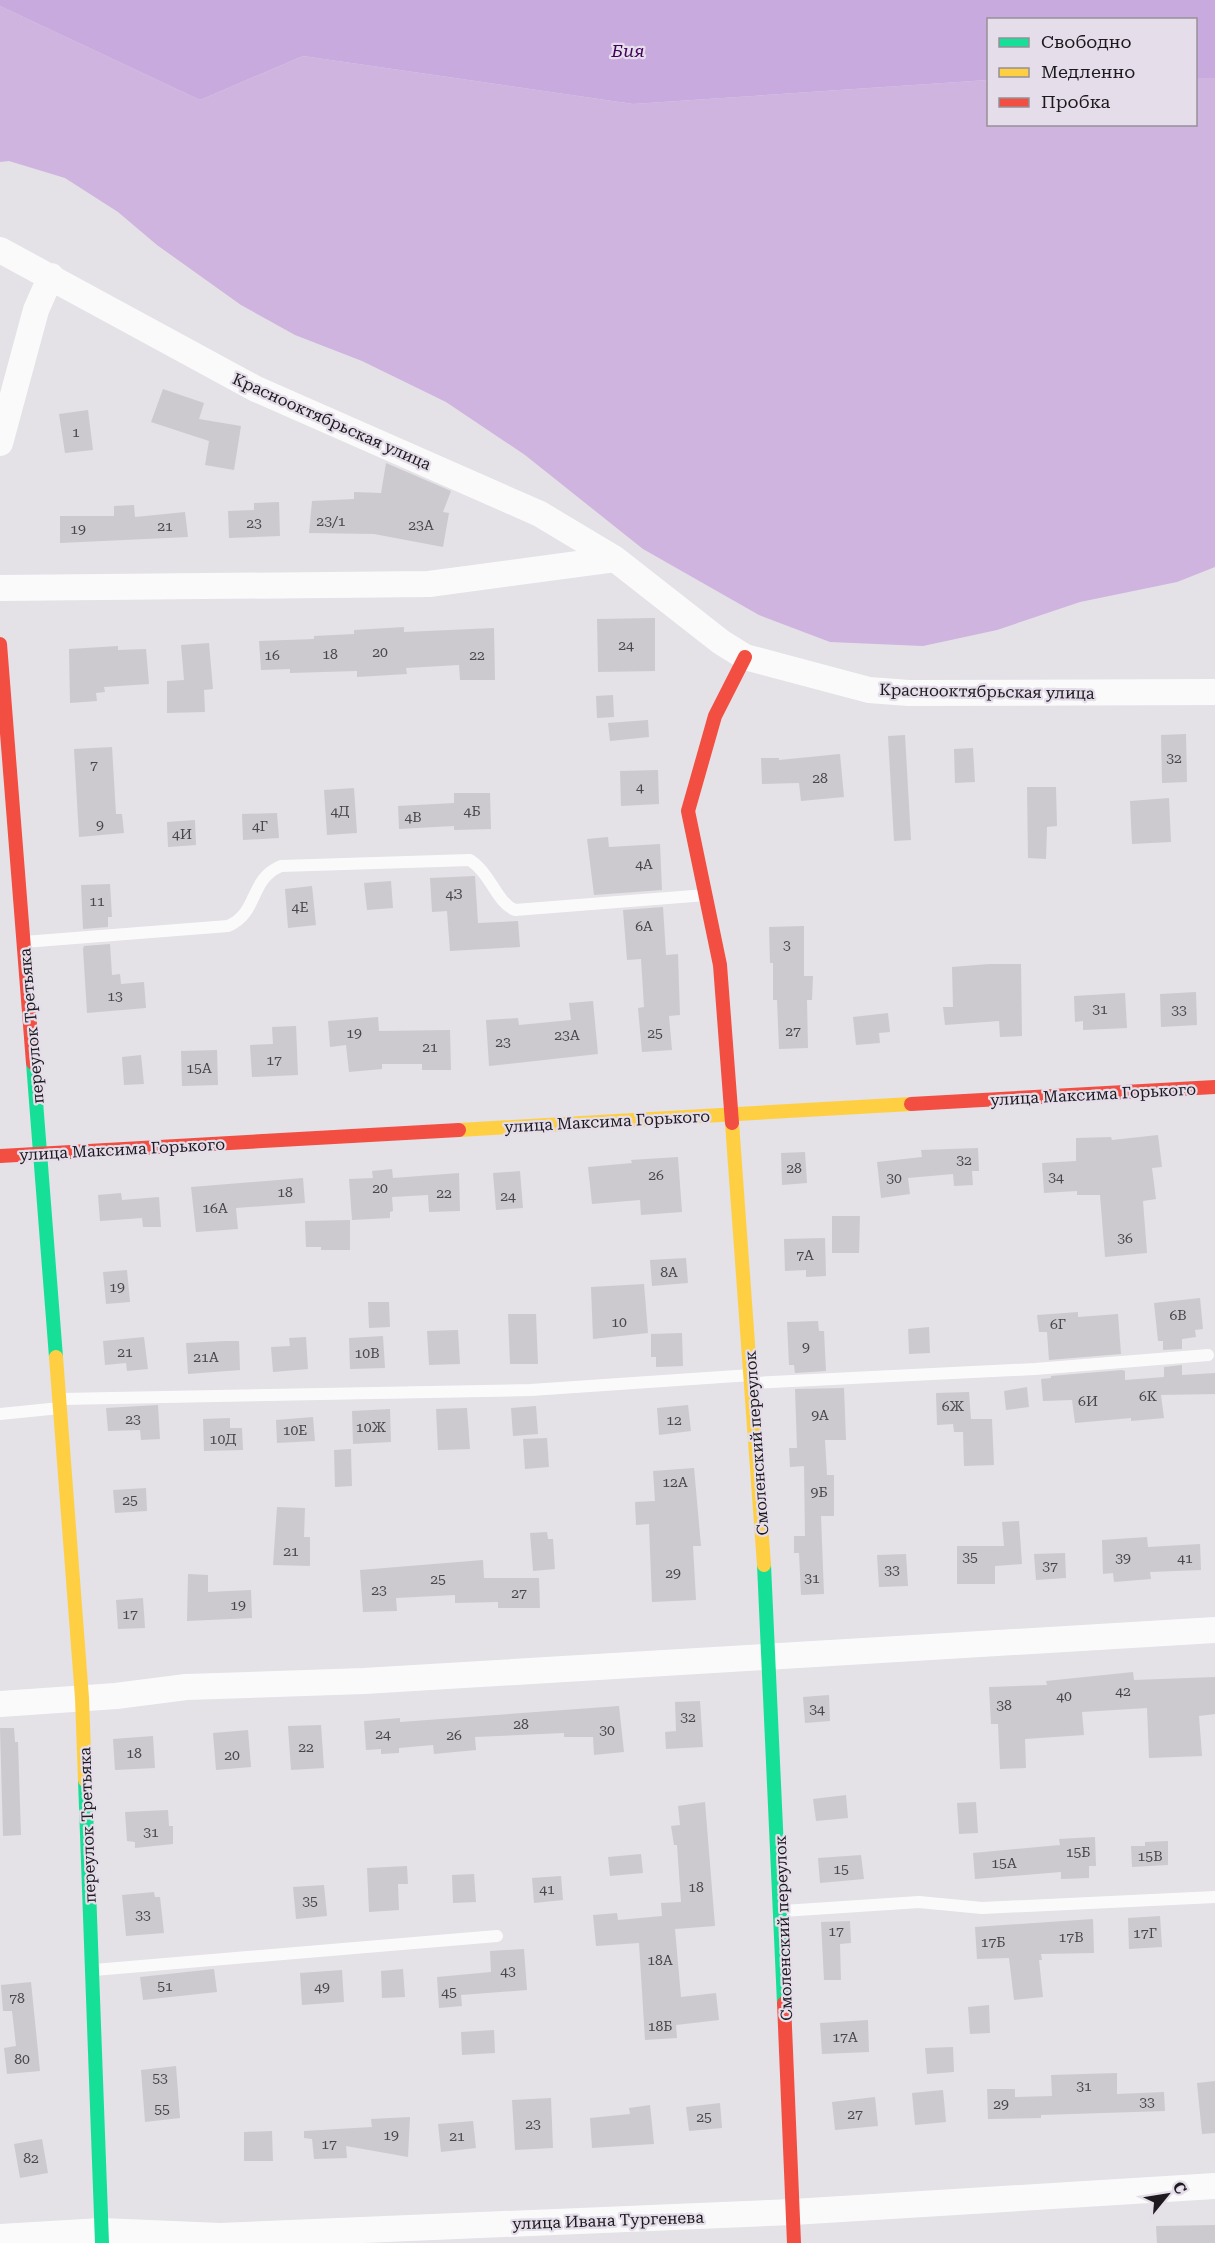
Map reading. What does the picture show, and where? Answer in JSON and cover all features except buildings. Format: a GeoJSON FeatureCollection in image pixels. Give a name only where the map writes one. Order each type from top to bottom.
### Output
{"type":"FeatureCollection","features":[{"type":"Feature","properties":{"kind":"street","name":"Краснооктябрьская улица"},"geometry":{"type":"LineString","coordinates":[[0,250],[51,276],[84,298],[256,389],[540,514],[615,559],[721,642],[745,657],[869,690],[909,693],[1215,692]]}},
{"type":"Feature","properties":{"kind":"street"},"geometry":{"type":"LineString","coordinates":[[0,443],[36,310],[51,276]]}},
{"type":"Feature","properties":{"kind":"street"},"geometry":{"type":"LineString","coordinates":[[0,588],[429,584],[615,559]]}},
{"type":"Feature","properties":{"kind":"street","name":"переулок Третьяка"},"geometry":{"type":"LineString","coordinates":[[0,644],[42,1154],[82,1698],[102,2237]]}},
{"type":"Feature","properties":{"kind":"street","name":"Смоленский переулок"},"geometry":{"type":"LineString","coordinates":[[745,657],[715,716],[689,801],[690,827],[707,895],[720,965],[752,1379],[770,1656],[783,1911],[794,2243]]}},
{"type":"Feature","properties":{"kind":"street","name":"улица Максима Горького"},"geometry":{"type":"LineString","coordinates":[[0,1156],[1215,1087]]}},
{"type":"Feature","properties":{"kind":"street"},"geometry":{"type":"LineString","coordinates":[[0,1704],[186,1687],[364,1681],[1215,1630]]}},
{"type":"Feature","properties":{"kind":"street","name":"улица Ивана Тургенева"},"geometry":{"type":"LineString","coordinates":[[0,2237],[220,2236],[793,2212],[1215,2186]]}},
{"type":"Feature","properties":{"kind":"lane"},"geometry":{"type":"LineString","coordinates":[[24,942],[228,927],[243,919],[264,876],[281,866],[344,866],[434,859],[470,860],[488,876],[502,901],[515,910],[707,895]]}},
{"type":"Feature","properties":{"kind":"lane"},"geometry":{"type":"LineString","coordinates":[[0,1414],[60,1404],[519,1391],[752,1379],[1035,1369],[1208,1355]]}},
{"type":"Feature","properties":{"kind":"lane"},"geometry":{"type":"LineString","coordinates":[[783,1911],[919,1902],[982,1908],[1215,1897]]}},
{"type":"Feature","properties":{"kind":"lane"},"geometry":{"type":"LineString","coordinates":[[92,1970],[497,1936]]}},
{"type":"Feature","properties":{"kind":"shaded area"},"geometry":{"type":"Polygon","coordinates":[[[0,6],[200,100],[303,56],[633,104],[987,80],[987,126],[1197,126],[1197,78],[1215,78],[1215,567],[1177,582],[1080,602],[997,630],[923,646],[830,642],[759,615],[643,549],[525,455],[446,402],[362,361],[295,335],[241,305],[157,245],[118,212],[65,178],[9,161],[0,162],[0,6]]]}},
{"type":"Feature","properties":{"kind":"water","name":"Бия"},"geometry":{"type":"Polygon","coordinates":[[[0,0],[1215,0],[1215,78],[1197,78],[1197,18],[987,18],[987,80],[633,104],[303,56],[200,100],[0,6],[0,0]]]}},
{"type":"Feature","properties":{"kind":"traffic: fast"},"geometry":{"type":"LineString","coordinates":[[33,1063],[56,1357]]}},
{"type":"Feature","properties":{"kind":"traffic: fast"},"geometry":{"type":"LineString","coordinates":[[764,1565],[784,2003]]}},
{"type":"Feature","properties":{"kind":"traffic: fast"},"geometry":{"type":"LineString","coordinates":[[85,1780],[102,2243]]}},
{"type":"Feature","properties":{"kind":"traffic: slow"},"geometry":{"type":"LineString","coordinates":[[459,1130],[911,1104]]}},
{"type":"Feature","properties":{"kind":"traffic: slow"},"geometry":{"type":"LineString","coordinates":[[732,1123],[764,1565]]}},
{"type":"Feature","properties":{"kind":"traffic: slow"},"geometry":{"type":"LineString","coordinates":[[56,1357],[82,1698],[85,1780]]}},
{"type":"Feature","properties":{"kind":"traffic: jam"},"geometry":{"type":"LineString","coordinates":[[0,644],[33,1063]]}},
{"type":"Feature","properties":{"kind":"traffic: jam"},"geometry":{"type":"LineString","coordinates":[[732,1123],[720,965],[688,811],[715,716],[745,657]]}},
{"type":"Feature","properties":{"kind":"traffic: jam"},"geometry":{"type":"LineString","coordinates":[[911,1104],[1215,1087]]}},
{"type":"Feature","properties":{"kind":"traffic: jam"},"geometry":{"type":"LineString","coordinates":[[0,1156],[459,1130]]}},
{"type":"Feature","properties":{"kind":"traffic: jam"},"geometry":{"type":"LineString","coordinates":[[784,2003],[794,2243]]}}]}
